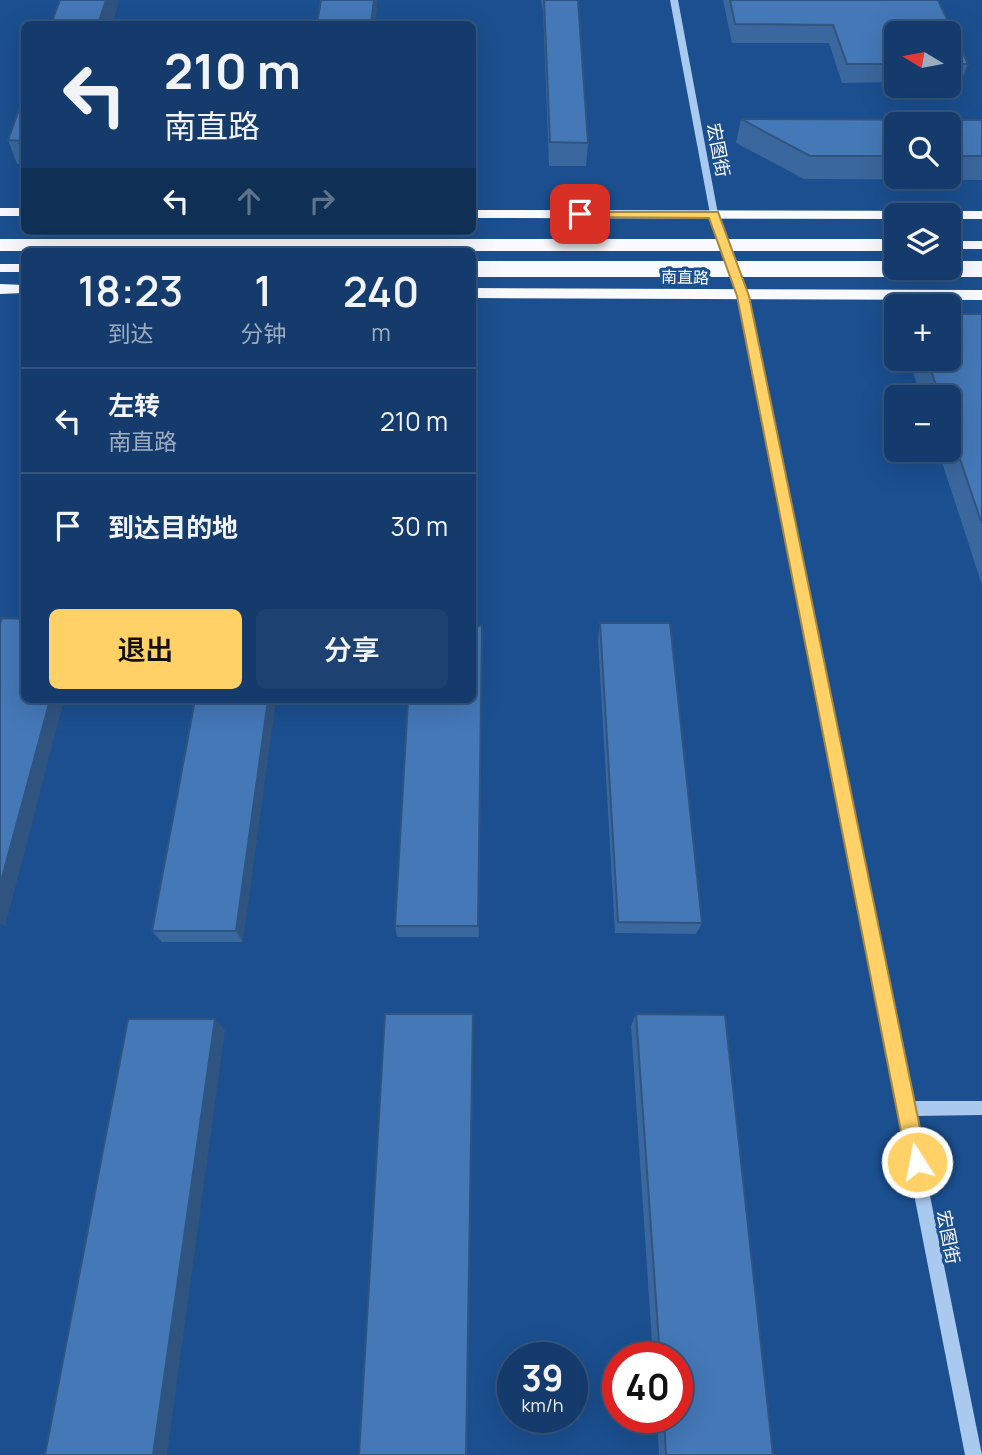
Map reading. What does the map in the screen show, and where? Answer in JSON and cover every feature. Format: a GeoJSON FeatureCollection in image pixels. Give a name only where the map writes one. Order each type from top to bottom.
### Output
{"type":"FeatureCollection","features":[{"type":"Feature","properties":{"kind":"highway"},"geometry":{"type":"LineString","coordinates":[[0,212],[21,212]]}},
{"type":"Feature","properties":{"kind":"highway"},"geometry":{"type":"LineString","coordinates":[[476,214],[884,215]]}},
{"type":"Feature","properties":{"kind":"highway"},"geometry":{"type":"LineString","coordinates":[[961,215],[982,215]]}},
{"type":"Feature","properties":{"kind":"highway"},"geometry":{"type":"LineString","coordinates":[[0,245],[884,245]]}},
{"type":"Feature","properties":{"kind":"highway"},"geometry":{"type":"LineString","coordinates":[[961,245],[982,245]]}},
{"type":"Feature","properties":{"kind":"highway"},"geometry":{"type":"LineString","coordinates":[[0,268],[21,268]]}},
{"type":"Feature","properties":{"kind":"highway"},"geometry":{"type":"LineString","coordinates":[[476,269],[982,269]]}},
{"type":"Feature","properties":{"kind":"highway"},"geometry":{"type":"LineString","coordinates":[[0,289],[21,289]]}},
{"type":"Feature","properties":{"kind":"highway","name":"南直路"},"geometry":{"type":"LineString","coordinates":[[476,293],[982,295]]}},
{"type":"Feature","properties":{"kind":"street","name":"宏图街"},"geometry":{"type":"LineString","coordinates":[[674,0],[714,215],[743,296],[974,1455]]}},
{"type":"Feature","properties":{"kind":"street"},"geometry":{"type":"LineString","coordinates":[[906,1109],[982,1108]]}},
{"type":"Feature","properties":{"kind":"building"},"geometry":{"type":"Polygon","coordinates":[[[60,0],[106,0],[99,21],[52,21],[60,0]]]}},
{"type":"Feature","properties":{"kind":"building"},"geometry":{"type":"Polygon","coordinates":[[[321,0],[374,0],[371,21],[318,21],[321,0]]]}},
{"type":"Feature","properties":{"kind":"building"},"geometry":{"type":"Polygon","coordinates":[[[544,0],[578,0],[588,143],[550,142],[544,0]]]}},
{"type":"Feature","properties":{"kind":"building"},"geometry":{"type":"Polygon","coordinates":[[[730,0],[938,0],[948,21],[884,21],[884,64],[847,64],[833,25],[735,24],[730,0]]]}},
{"type":"Feature","properties":{"kind":"building"},"geometry":{"type":"Polygon","coordinates":[[[961,49],[968,64],[961,64],[961,49]]]}},
{"type":"Feature","properties":{"kind":"building"},"geometry":{"type":"Polygon","coordinates":[[[21,104],[21,141],[8,140],[21,104]]]}},
{"type":"Feature","properties":{"kind":"building"},"geometry":{"type":"Polygon","coordinates":[[[741,119],[884,120],[884,156],[810,156],[741,119]]]}},
{"type":"Feature","properties":{"kind":"building"},"geometry":{"type":"Polygon","coordinates":[[[961,120],[982,120],[982,156],[961,156],[961,120]]]}},
{"type":"Feature","properties":{"kind":"building"},"geometry":{"type":"Polygon","coordinates":[[[961,314],[982,314],[982,524],[961,462],[961,385],[936,385],[931,371],[961,371],[961,314]]]}},
{"type":"Feature","properties":{"kind":"building"},"geometry":{"type":"Polygon","coordinates":[[[2,618],[21,619],[21,703],[49,703],[0,885],[2,618]]]}},
{"type":"Feature","properties":{"kind":"building"},"geometry":{"type":"Polygon","coordinates":[[[600,623],[670,623],[702,923],[618,922],[600,623]]]}},
{"type":"Feature","properties":{"kind":"building"},"geometry":{"type":"Polygon","coordinates":[[[476,626],[482,626],[478,926],[395,926],[408,703],[476,703],[476,626]]]}},
{"type":"Feature","properties":{"kind":"building"},"geometry":{"type":"Polygon","coordinates":[[[194,703],[268,703],[236,931],[152,931],[194,703]]]}},
{"type":"Feature","properties":{"kind":"building"},"geometry":{"type":"Polygon","coordinates":[[[385,1014],[473,1014],[466,1455],[359,1455],[385,1014]]]}},
{"type":"Feature","properties":{"kind":"building"},"geometry":{"type":"Polygon","coordinates":[[[636,1014],[725,1015],[773,1455],[666,1455],[665,1433],[693,1433],[693,1342],[659,1342],[636,1014]]]}},
{"type":"Feature","properties":{"kind":"building"},"geometry":{"type":"Polygon","coordinates":[[[128,1019],[215,1019],[153,1455],[45,1455],[128,1019]]]}},
{"type":"Feature","properties":{"kind":"route"},"geometry":{"type":"LineString","coordinates":[[580,214],[714,215],[743,296],[917,1162]]}}]}
